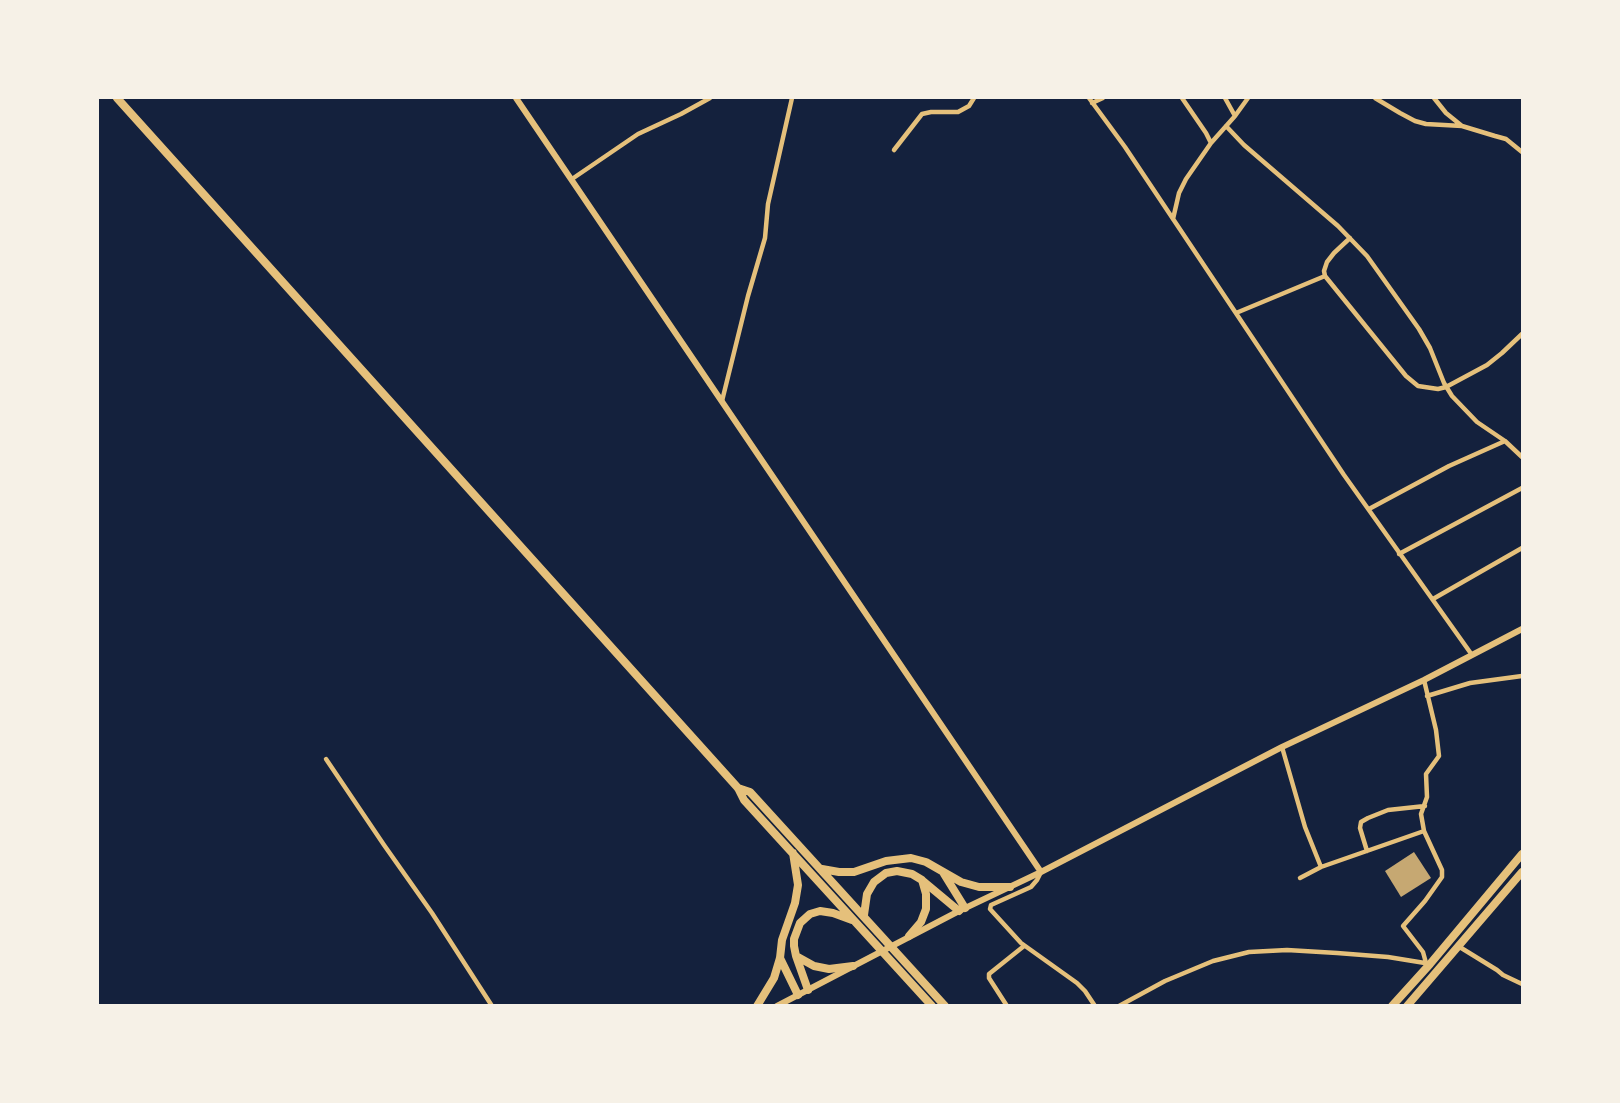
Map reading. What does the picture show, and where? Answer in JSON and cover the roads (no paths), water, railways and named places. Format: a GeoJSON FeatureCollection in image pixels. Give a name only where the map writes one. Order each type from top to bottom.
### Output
{"type":"FeatureCollection","features":[{"type":"Feature","properties":{"kind":"main road"},"geometry":{"type":"LineString","coordinates":[[117,98],[738,788],[744,800],[932,1005]]}},
{"type":"Feature","properties":{"kind":"main road"},"geometry":{"type":"LineString","coordinates":[[738,788],[750,792],[945,1005]]}},
{"type":"Feature","properties":{"kind":"main road"},"geometry":{"type":"LineString","coordinates":[[757,1005],[774,978],[782,940],[795,903],[798,885],[793,852]]}},
{"type":"Feature","properties":{"kind":"main road"},"geometry":{"type":"LineString","coordinates":[[1392,1005],[1522,857]]}},
{"type":"Feature","properties":{"kind":"main road"},"geometry":{"type":"LineString","coordinates":[[821,868],[838,872],[854,872],[886,861],[911,858],[926,862],[961,882],[979,887],[1010,887]]}},
{"type":"Feature","properties":{"kind":"main road"},"geometry":{"type":"LineString","coordinates":[[864,915],[867,894],[874,882],[886,873],[897,871],[912,874],[962,910]]}},
{"type":"Feature","properties":{"kind":"main road"},"geometry":{"type":"LineString","coordinates":[[1407,1005],[1522,872]]}},
{"type":"Feature","properties":{"kind":"main road"},"geometry":{"type":"LineString","coordinates":[[944,873],[962,910]]}},
{"type":"Feature","properties":{"kind":"main road"},"geometry":{"type":"LineString","coordinates":[[909,936],[921,922],[926,909],[926,894],[922,880]]}},
{"type":"Feature","properties":{"kind":"main road"},"geometry":{"type":"LineString","coordinates":[[808,990],[794,946],[800,923],[810,914],[820,911],[855,921]]}},
{"type":"Feature","properties":{"kind":"main road"},"geometry":{"type":"LineString","coordinates":[[796,956],[814,966],[830,969],[853,966]]}},
{"type":"Feature","properties":{"kind":"main road"},"geometry":{"type":"LineString","coordinates":[[780,958],[798,995]]}},
{"type":"Feature","properties":{"kind":"street"},"geometry":{"type":"LineString","coordinates":[[516,98],[1041,872]]}},
{"type":"Feature","properties":{"kind":"street"},"geometry":{"type":"LineString","coordinates":[[572,179],[638,134],[710,98]]}},
{"type":"Feature","properties":{"kind":"street"},"geometry":{"type":"LineString","coordinates":[[722,401],[765,238],[768,204],[792,98]]}},
{"type":"Feature","properties":{"kind":"street"},"geometry":{"type":"LineString","coordinates":[[894,150],[922,114],[958,112],[969,106],[974,98]]}},
{"type":"Feature","properties":{"kind":"street"},"geometry":{"type":"LineString","coordinates":[[1089,98],[1125,147],[1399,554],[1472,655]]}},
{"type":"Feature","properties":{"kind":"street"},"geometry":{"type":"LineString","coordinates":[[1092,103],[1103,98]]}},
{"type":"Feature","properties":{"kind":"street"},"geometry":{"type":"LineString","coordinates":[[1182,98],[1211,143]]}},
{"type":"Feature","properties":{"kind":"street"},"geometry":{"type":"LineString","coordinates":[[1225,98],[1234,116]]}},
{"type":"Feature","properties":{"kind":"street"},"geometry":{"type":"LineString","coordinates":[[1173,219],[1179,193],[1186,179],[1211,143],[1248,98]]}},
{"type":"Feature","properties":{"kind":"street"},"geometry":{"type":"LineString","coordinates":[[1375,98],[1415,121],[1426,124],[1462,126],[1506,139],[1522,152]]}},
{"type":"Feature","properties":{"kind":"street"},"geometry":{"type":"LineString","coordinates":[[1434,98],[1446,114],[1462,126]]}},
{"type":"Feature","properties":{"kind":"street"},"geometry":{"type":"LineString","coordinates":[[1226,126],[1244,145],[1350,238],[1378,270],[1419,329],[1452,396],[1477,422],[1522,456]]}},
{"type":"Feature","properties":{"kind":"street"},"geometry":{"type":"LineString","coordinates":[[1350,238],[1327,262],[1325,276],[1413,383],[1418,386],[1437,389],[1446,387],[1487,365],[1522,334]]}},
{"type":"Feature","properties":{"kind":"street"},"geometry":{"type":"LineString","coordinates":[[1236,312],[1325,276]]}},
{"type":"Feature","properties":{"kind":"street"},"geometry":{"type":"LineString","coordinates":[[1369,509],[1449,466],[1505,441]]}},
{"type":"Feature","properties":{"kind":"street"},"geometry":{"type":"LineString","coordinates":[[1399,554],[1522,488]]}},
{"type":"Feature","properties":{"kind":"street"},"geometry":{"type":"LineString","coordinates":[[1433,599],[1522,548]]}},
{"type":"Feature","properties":{"kind":"street"},"geometry":{"type":"LineString","coordinates":[[777,1005],[1282,747],[1424,680],[1522,629]]}},
{"type":"Feature","properties":{"kind":"street"},"geometry":{"type":"LineString","coordinates":[[1427,696],[1470,683],[1522,676]]}},
{"type":"Feature","properties":{"kind":"street"},"geometry":{"type":"LineString","coordinates":[[1424,680],[1436,730],[1439,756],[1426,774],[1427,797],[1421,814],[1424,831],[1442,870],[1442,876],[1425,901],[1403,926],[1423,952],[1428,963]]}},
{"type":"Feature","properties":{"kind":"street"},"geometry":{"type":"LineString","coordinates":[[1282,747],[1305,827],[1321,867]]}},
{"type":"Feature","properties":{"kind":"street"},"geometry":{"type":"LineString","coordinates":[[326,759],[492,1005]]}},
{"type":"Feature","properties":{"kind":"street"},"geometry":{"type":"LineString","coordinates":[[1367,851],[1360,828],[1361,822],[1388,810],[1425,806]]}},
{"type":"Feature","properties":{"kind":"street"},"geometry":{"type":"LineString","coordinates":[[1300,878],[1321,867],[1424,831]]}},
{"type":"Feature","properties":{"kind":"street"},"geometry":{"type":"LineString","coordinates":[[1041,872],[1031,887],[990,906],[990,909],[1024,946],[1077,983],[1095,1005]]}},
{"type":"Feature","properties":{"kind":"street"},"geometry":{"type":"LineString","coordinates":[[1007,1005],[989,978],[989,974],[1024,946]]}},
{"type":"Feature","properties":{"kind":"street"},"geometry":{"type":"LineString","coordinates":[[1458,946],[1503,975],[1522,984]]}},
{"type":"Feature","properties":{"kind":"street"},"geometry":{"type":"LineString","coordinates":[[1119,1005],[1165,981],[1214,961],[1249,952],[1287,950],[1388,957],[1428,963],[1439,968]]}}]}
